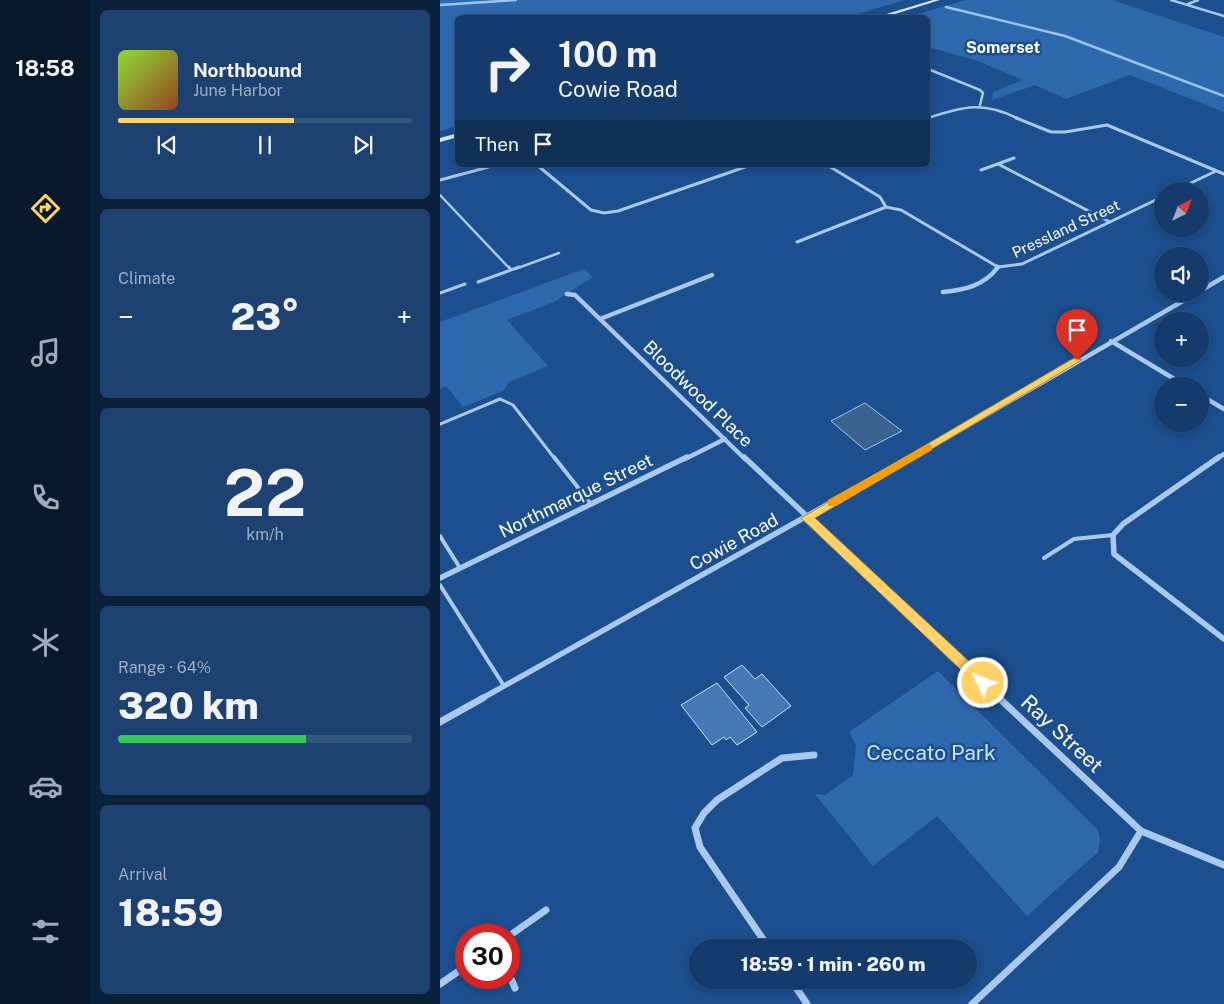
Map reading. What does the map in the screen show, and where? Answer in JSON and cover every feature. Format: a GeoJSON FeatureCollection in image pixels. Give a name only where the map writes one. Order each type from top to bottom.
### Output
{"type":"FeatureCollection","features":[{"type":"Feature","properties":{"kind":"street"},"geometry":{"type":"LineString","coordinates":[[884,15],[924,2],[938,0]]}},
{"type":"Feature","properties":{"kind":"street"},"geometry":{"type":"LineString","coordinates":[[1171,0],[1224,16]]}},
{"type":"Feature","properties":{"kind":"street"},"geometry":{"type":"LineString","coordinates":[[1188,4],[1198,0]]}},
{"type":"Feature","properties":{"kind":"street"},"geometry":{"type":"LineString","coordinates":[[930,70],[980,90],[983,93],[980,105]]}},
{"type":"Feature","properties":{"kind":"street"},"geometry":{"type":"LineString","coordinates":[[930,117],[966,105],[980,105],[996,108],[1048,131],[1068,132],[1096,124],[1119,128],[1224,174]]}},
{"type":"Feature","properties":{"kind":"street"},"geometry":{"type":"LineString","coordinates":[[440,140],[455,136]]}},
{"type":"Feature","properties":{"kind":"street"},"geometry":{"type":"LineString","coordinates":[[981,170],[1014,158]]}},
{"type":"Feature","properties":{"kind":"street"},"geometry":{"type":"LineString","coordinates":[[998,164],[1110,222]]}},
{"type":"Feature","properties":{"kind":"street"},"geometry":{"type":"LineString","coordinates":[[440,180],[489,167]]}},
{"type":"Feature","properties":{"kind":"street"},"geometry":{"type":"LineString","coordinates":[[538,167],[591,210],[604,213],[618,211],[745,167]]}},
{"type":"Feature","properties":{"kind":"street","name":"Pressland Street"},"geometry":{"type":"LineString","coordinates":[[830,167],[880,197],[886,207],[901,210],[998,267],[1022,264],[1154,201]]}},
{"type":"Feature","properties":{"kind":"street"},"geometry":{"type":"LineString","coordinates":[[1193,182],[1216,171]]}},
{"type":"Feature","properties":{"kind":"street"},"geometry":{"type":"LineString","coordinates":[[797,242],[886,207]]}},
{"type":"Feature","properties":{"kind":"street"},"geometry":{"type":"LineString","coordinates":[[943,292],[964,290],[985,281],[994,276],[998,267]]}},
{"type":"Feature","properties":{"kind":"street"},"geometry":{"type":"LineString","coordinates":[[600,319],[712,275]]}},
{"type":"Feature","properties":{"kind":"street"},"geometry":{"type":"LineString","coordinates":[[1209,286],[1224,278]]}},
{"type":"Feature","properties":{"kind":"street","name":"Bloodwood Place"},"geometry":{"type":"LineString","coordinates":[[567,294],[575,296],[600,319],[807,518]]}},
{"type":"Feature","properties":{"kind":"street","name":"Cowie Road"},"geometry":{"type":"LineString","coordinates":[[440,722],[807,518],[1181,302]]}},
{"type":"Feature","properties":{"kind":"street"},"geometry":{"type":"LineString","coordinates":[[1111,341],[1171,377]]}},
{"type":"Feature","properties":{"kind":"street"},"geometry":{"type":"LineString","coordinates":[[1209,400],[1224,409]]}},
{"type":"Feature","properties":{"kind":"street","name":"Northmarque Street"},"geometry":{"type":"LineString","coordinates":[[440,578],[725,439]]}},
{"type":"Feature","properties":{"kind":"street"},"geometry":{"type":"LineString","coordinates":[[1224,454],[1123,524],[1113,535],[1114,554],[1224,639]]}},
{"type":"Feature","properties":{"kind":"street","name":"Ray Street"},"geometry":{"type":"LineString","coordinates":[[807,518],[1141,831],[1224,866]]}},
{"type":"Feature","properties":{"kind":"street"},"geometry":{"type":"LineString","coordinates":[[763,939],[700,847],[695,828],[704,813],[717,800],[782,758],[814,755]]}},
{"type":"Feature","properties":{"kind":"street"},"geometry":{"type":"LineString","coordinates":[[972,1004],[1119,867],[1141,831]]}},
{"type":"Feature","properties":{"kind":"street"},"geometry":{"type":"LineString","coordinates":[[520,928],[546,910]]}},
{"type":"Feature","properties":{"kind":"street"},"geometry":{"type":"LineString","coordinates":[[440,984],[455,974]]}},
{"type":"Feature","properties":{"kind":"street"},"geometry":{"type":"LineString","coordinates":[[797,989],[807,1004]]}},
{"type":"Feature","properties":{"kind":"lane"},"geometry":{"type":"LineString","coordinates":[[440,195],[511,270]]}},
{"type":"Feature","properties":{"kind":"lane"},"geometry":{"type":"LineString","coordinates":[[478,282],[559,253]]}},
{"type":"Feature","properties":{"kind":"lane"},"geometry":{"type":"LineString","coordinates":[[440,293],[465,284]]}},
{"type":"Feature","properties":{"kind":"lane"},"geometry":{"type":"LineString","coordinates":[[440,424],[500,399],[514,405],[591,504]]}},
{"type":"Feature","properties":{"kind":"lane"},"geometry":{"type":"LineString","coordinates":[[1044,558],[1074,539],[1113,535]]}},
{"type":"Feature","properties":{"kind":"lane"},"geometry":{"type":"LineString","coordinates":[[440,536],[460,568]]}},
{"type":"Feature","properties":{"kind":"lane"},"geometry":{"type":"LineString","coordinates":[[440,585],[504,686]]}},
{"type":"Feature","properties":{"kind":"green space"},"geometry":{"type":"Polygon","coordinates":[[[440,0],[905,0],[854,15],[455,15],[455,127],[440,131],[440,0]]]}},
{"type":"Feature","properties":{"kind":"green space"},"geometry":{"type":"Polygon","coordinates":[[[965,0],[1112,0],[1224,37],[1224,112],[1130,75],[1066,99],[1035,85],[992,100],[993,92],[1023,80],[975,60],[930,48],[930,15],[915,15],[965,0]]]}},
{"type":"Feature","properties":{"kind":"green space"},"geometry":{"type":"Polygon","coordinates":[[[584,269],[593,277],[554,302],[507,320],[548,366],[509,382],[503,391],[463,407],[446,386],[440,389],[440,322],[584,269]]]}},
{"type":"Feature","properties":{"kind":"green space","name":"Ceccato Park"},"geometry":{"type":"Polygon","coordinates":[[[938,671],[1098,830],[1100,840],[1098,852],[1027,916],[937,816],[873,866],[815,794],[825,795],[853,775],[856,745],[849,732],[938,671]]]}},
{"type":"Feature","properties":{"kind":"shaded area"},"geometry":{"type":"Polygon","coordinates":[[[865,403],[902,431],[865,450],[831,421],[865,403]]]}},
{"type":"Feature","properties":{"kind":"building"},"geometry":{"type":"Polygon","coordinates":[[[742,665],[755,679],[762,674],[791,706],[762,727],[745,708],[749,705],[724,677],[742,665]]]}},
{"type":"Feature","properties":{"kind":"building"},"geometry":{"type":"Polygon","coordinates":[[[717,683],[757,732],[737,745],[730,737],[726,740],[724,737],[712,745],[681,705],[717,683]]]}},
{"type":"Feature","properties":{"kind":"waterway"},"geometry":{"type":"LineString","coordinates":[[440,5],[516,0]]}},
{"type":"Feature","properties":{"kind":"waterway"},"geometry":{"type":"LineString","coordinates":[[946,7],[1065,36],[1224,96]]}},
{"type":"Feature","properties":{"kind":"slow traffic"},"geometry":{"type":"LineString","coordinates":[[832,503],[928,447]]}},
{"type":"Feature","properties":{"kind":"district","name":"Somerset"},"geometry":{"type":"Point","coordinates":[1003,47]}},
{"type":"Feature","properties":{"kind":"route"},"geometry":{"type":"LineString","coordinates":[[983,683],[807,518],[1077,360]]}}]}
